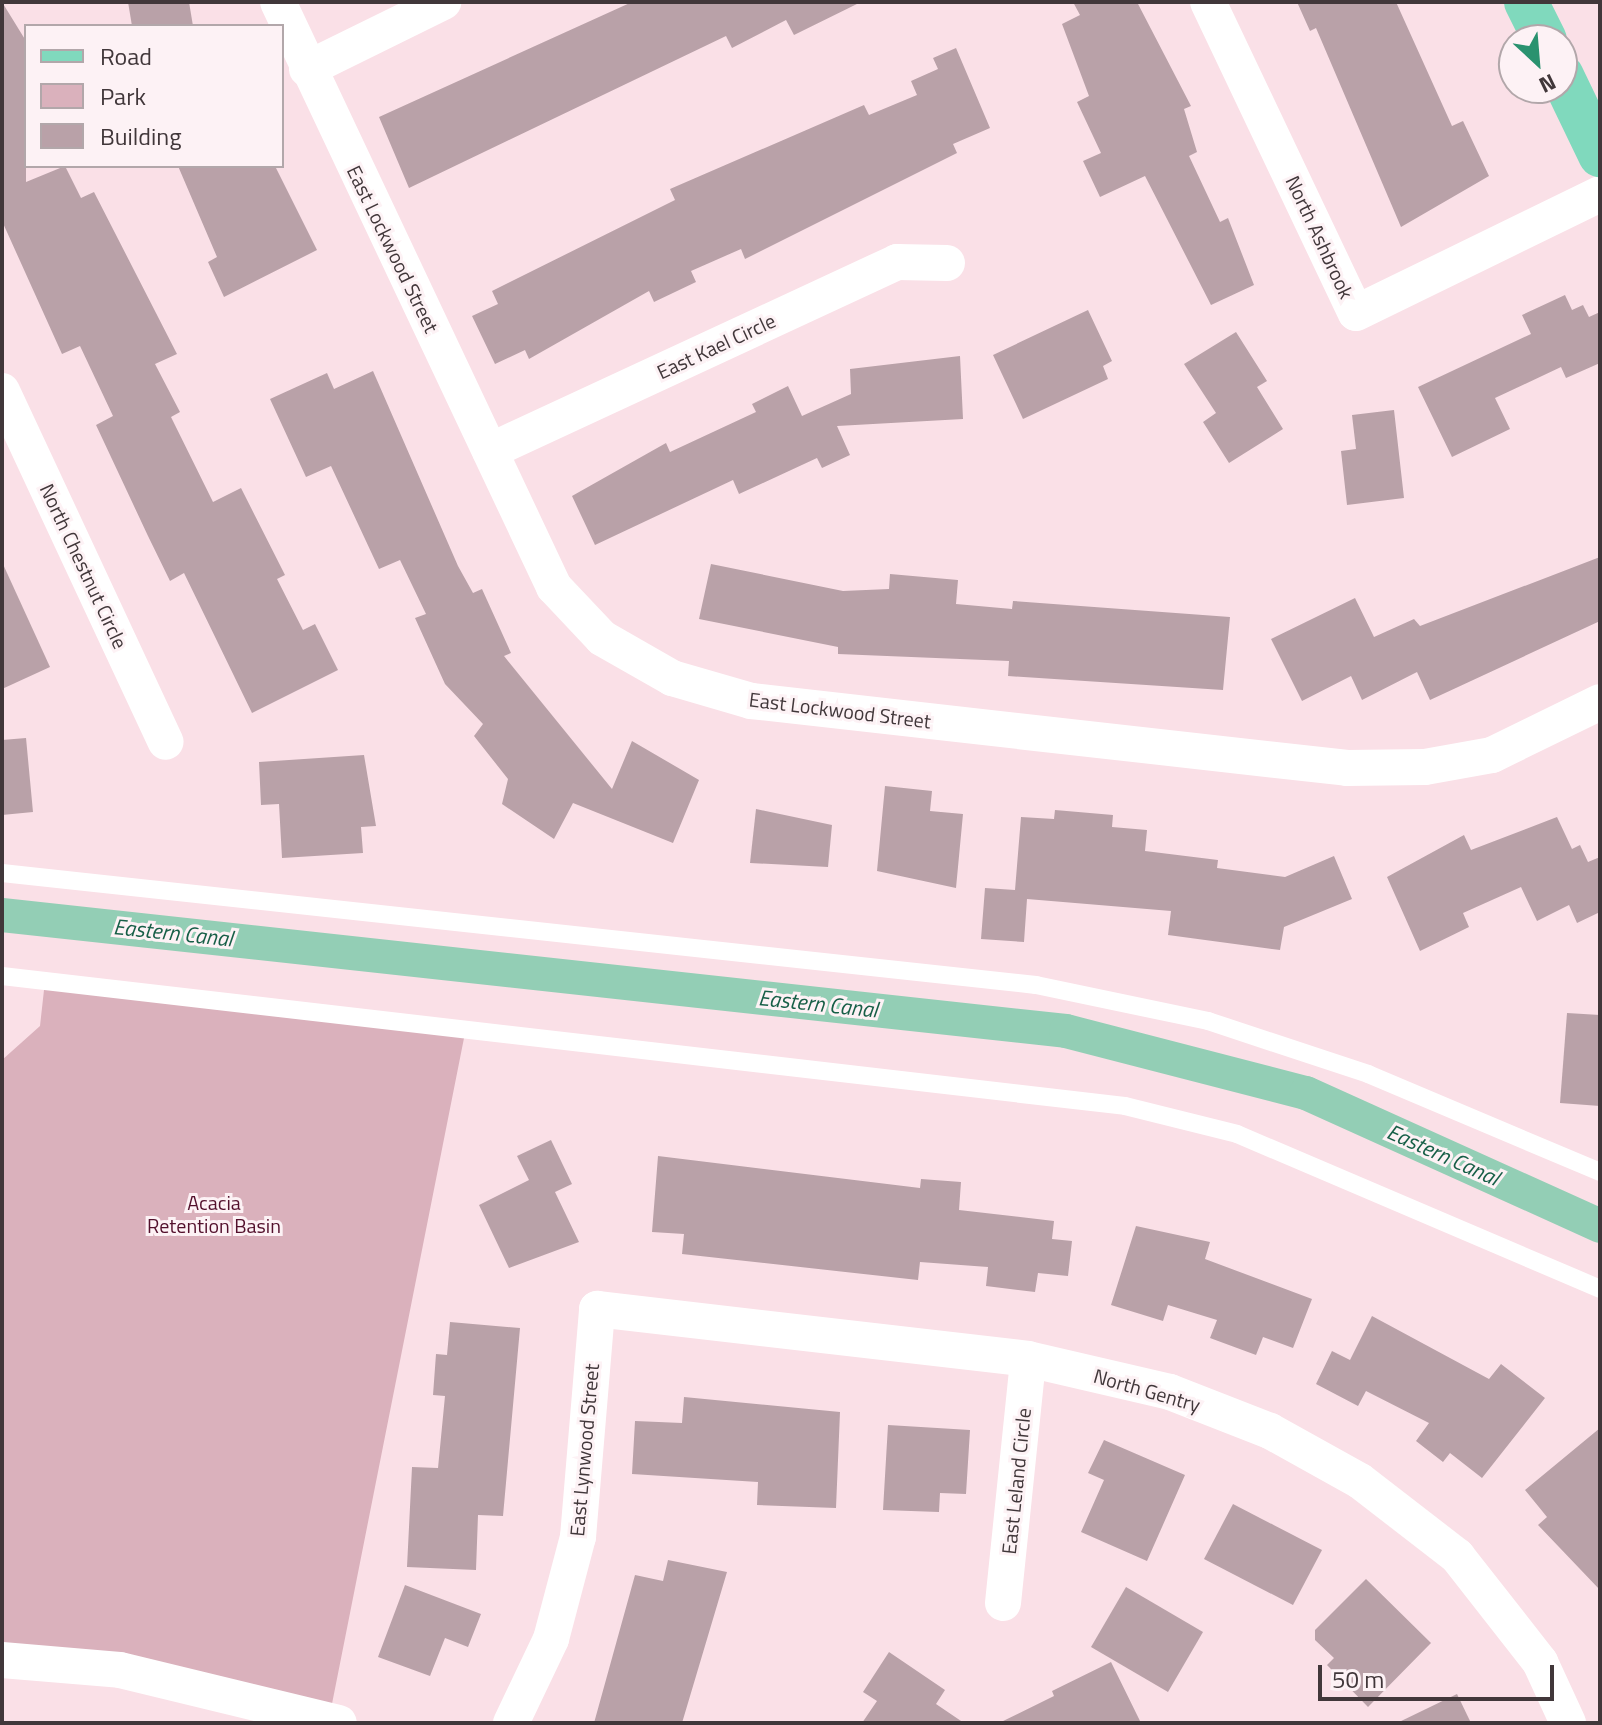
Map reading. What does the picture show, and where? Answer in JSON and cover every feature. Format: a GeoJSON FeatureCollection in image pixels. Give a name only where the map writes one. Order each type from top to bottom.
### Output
{"type":"FeatureCollection","features":[{"type":"Feature","properties":{"kind":"main road"},"geometry":{"type":"LineString","coordinates":[[1526,2],[1537,24]]}},
{"type":"Feature","properties":{"kind":"main road"},"geometry":{"type":"LineString","coordinates":[[1575,104],[1600,155]]}},
{"type":"Feature","properties":{"kind":"street","name":"East Lockwood Street"},"geometry":{"type":"LineString","coordinates":[[278,2],[554,587],[602,638],[672,678],[751,701],[1347,768],[1425,767],[1492,755],[1599,704]]}},
{"type":"Feature","properties":{"kind":"street"},"geometry":{"type":"LineString","coordinates":[[307,69],[443,2]]}},
{"type":"Feature","properties":{"kind":"street","name":"North Ashbrook"},"geometry":{"type":"LineString","coordinates":[[1208,2],[1356,313],[1600,194]]}},
{"type":"Feature","properties":{"kind":"street","name":"East Kael Circle"},"geometry":{"type":"LineString","coordinates":[[490,451],[897,262],[947,263]]}},
{"type":"Feature","properties":{"kind":"street","name":"North Chestnut Circle"},"geometry":{"type":"LineString","coordinates":[[2,391],[166,742]]}},
{"type":"Feature","properties":{"kind":"street","name":"North Gentry"},"geometry":{"type":"LineString","coordinates":[[597,1309],[1028,1359],[1170,1392],[1270,1431],[1360,1481],[1457,1556],[1540,1662],[1568,1723]]}},
{"type":"Feature","properties":{"kind":"street","name":"East Lynwood Street"},"geometry":{"type":"LineString","coordinates":[[511,1723],[551,1639],[578,1537],[597,1309]]}},
{"type":"Feature","properties":{"kind":"street","name":"East Leland Circle"},"geometry":{"type":"LineString","coordinates":[[1003,1603],[1028,1359]]}},
{"type":"Feature","properties":{"kind":"street"},"geometry":{"type":"LineString","coordinates":[[2,1660],[120,1670],[319,1720]]}},
{"type":"Feature","properties":{"kind":"lane"},"geometry":{"type":"LineString","coordinates":[[2,873],[1036,985],[1208,1021],[1368,1074],[1600,1172]]}},
{"type":"Feature","properties":{"kind":"lane"},"geometry":{"type":"LineString","coordinates":[[2,976],[1125,1106],[1237,1134],[1600,1289]]}},
{"type":"Feature","properties":{"kind":"green space","name":"Acacia Retention Basin"},"geometry":{"type":"Polygon","coordinates":[[[45,981],[466,1028],[329,1719],[2,1660],[2,1060],[40,1026],[45,981]]]}},
{"type":"Feature","properties":{"kind":"building"},"geometry":{"type":"Polygon","coordinates":[[[2,2],[24,38],[26,182],[66,168],[81,198],[94,192],[177,354],[155,364],[180,412],[171,417],[213,502],[241,488],[285,575],[277,579],[303,630],[315,624],[338,670],[252,713],[184,573],[170,581],[96,425],[113,416],[80,346],[62,354],[2,221],[2,2]]]}},
{"type":"Feature","properties":{"kind":"building"},"geometry":{"type":"Polygon","coordinates":[[[128,2],[189,2],[193,24],[132,24],[128,2]]]}},
{"type":"Feature","properties":{"kind":"building"},"geometry":{"type":"Polygon","coordinates":[[[632,2],[861,2],[794,35],[786,20],[732,48],[726,36],[409,188],[379,117],[632,2]]]}},
{"type":"Feature","properties":{"kind":"building"},"geometry":{"type":"Polygon","coordinates":[[[1073,2],[1137,2],[1191,106],[1184,109],[1197,152],[1189,156],[1220,222],[1228,218],[1254,285],[1211,305],[1145,176],[1100,197],[1083,161],[1101,153],[1077,102],[1089,96],[1062,24],[1080,15],[1073,2]]]}},
{"type":"Feature","properties":{"kind":"building"},"geometry":{"type":"Polygon","coordinates":[[[1297,2],[1396,2],[1452,126],[1463,121],[1489,176],[1401,227],[1316,28],[1310,31],[1297,2]]]}},
{"type":"Feature","properties":{"kind":"building"},"geometry":{"type":"Polygon","coordinates":[[[956,48],[990,128],[953,144],[957,153],[745,259],[741,249],[691,271],[696,282],[654,302],[649,291],[529,359],[525,350],[495,364],[472,316],[498,304],[492,291],[675,200],[670,189],[864,105],[869,115],[917,95],[911,81],[938,69],[933,58],[956,48]]]}},
{"type":"Feature","properties":{"kind":"building"},"geometry":{"type":"Polygon","coordinates":[[[179,168],[276,168],[317,250],[224,297],[208,262],[217,257],[179,168]]]}},
{"type":"Feature","properties":{"kind":"building"},"geometry":{"type":"Polygon","coordinates":[[[1565,295],[1572,310],[1583,305],[1589,317],[1600,312],[1600,363],[1566,378],[1561,367],[1495,398],[1510,429],[1452,457],[1418,387],[1531,334],[1522,315],[1565,295]]]}},
{"type":"Feature","properties":{"kind":"building"},"geometry":{"type":"Polygon","coordinates":[[[1088,310],[1112,361],[1103,366],[1108,379],[1023,419],[993,355],[1088,310]]]}},
{"type":"Feature","properties":{"kind":"building"},"geometry":{"type":"Polygon","coordinates":[[[1236,332],[1267,381],[1257,387],[1283,429],[1229,463],[1203,422],[1216,413],[1184,364],[1236,332]]]}},
{"type":"Feature","properties":{"kind":"building"},"geometry":{"type":"Polygon","coordinates":[[[960,356],[963,419],[837,426],[850,455],[822,468],[817,458],[739,494],[733,480],[595,545],[572,496],[666,443],[670,452],[756,412],[752,404],[788,386],[802,416],[851,394],[850,369],[960,356]]]}},
{"type":"Feature","properties":{"kind":"building"},"geometry":{"type":"Polygon","coordinates":[[[373,371],[458,566],[473,593],[482,589],[511,653],[504,656],[612,789],[632,741],[699,780],[673,843],[573,803],[554,839],[502,804],[508,779],[474,736],[483,724],[445,684],[415,618],[426,614],[400,560],[379,569],[331,466],[306,477],[270,399],[327,373],[334,389],[373,371]]]}},
{"type":"Feature","properties":{"kind":"building"},"geometry":{"type":"Polygon","coordinates":[[[1394,410],[1404,498],[1347,505],[1341,451],[1356,449],[1352,415],[1394,410]]]}},
{"type":"Feature","properties":{"kind":"building"},"geometry":{"type":"Polygon","coordinates":[[[1600,557],[1600,621],[1430,700],[1417,672],[1362,700],[1351,676],[1302,701],[1271,639],[1355,598],[1374,637],[1414,619],[1420,626],[1600,557]]]}},
{"type":"Feature","properties":{"kind":"building"},"geometry":{"type":"Polygon","coordinates":[[[2,562],[50,667],[2,689],[2,562]]]}},
{"type":"Feature","properties":{"kind":"building"},"geometry":{"type":"Polygon","coordinates":[[[711,564],[843,591],[889,589],[890,574],[958,580],[956,604],[1012,609],[1013,601],[1230,617],[1223,690],[1008,676],[1009,661],[838,654],[838,647],[699,619],[711,564]]]}},
{"type":"Feature","properties":{"kind":"building"},"geometry":{"type":"Polygon","coordinates":[[[26,738],[33,812],[2,815],[2,740],[26,738]]]}},
{"type":"Feature","properties":{"kind":"building"},"geometry":{"type":"Polygon","coordinates":[[[364,755],[376,826],[361,827],[363,853],[282,858],[279,804],[261,805],[259,762],[364,755]]]}},
{"type":"Feature","properties":{"kind":"building"},"geometry":{"type":"Polygon","coordinates":[[[885,786],[932,791],[930,811],[963,814],[956,888],[877,871],[885,786]]]}},
{"type":"Feature","properties":{"kind":"building"},"geometry":{"type":"Polygon","coordinates":[[[756,809],[832,825],[828,867],[750,863],[756,809]]]}},
{"type":"Feature","properties":{"kind":"building"},"geometry":{"type":"Polygon","coordinates":[[[1055,810],[1113,815],[1112,827],[1147,830],[1145,851],[1218,860],[1217,868],[1285,877],[1334,856],[1352,899],[1284,927],[1280,950],[1168,935],[1171,911],[1027,899],[1024,942],[981,939],[985,888],[1015,890],[1021,817],[1054,819],[1055,810]]]}},
{"type":"Feature","properties":{"kind":"building"},"geometry":{"type":"Polygon","coordinates":[[[1557,817],[1572,849],[1580,845],[1588,862],[1600,857],[1600,912],[1577,923],[1569,905],[1537,921],[1521,887],[1463,913],[1469,927],[1420,951],[1387,877],[1464,835],[1471,850],[1557,817]]]}},
{"type":"Feature","properties":{"kind":"building"},"geometry":{"type":"Polygon","coordinates":[[[1567,1013],[1600,1015],[1600,1106],[1560,1103],[1567,1013]]]}},
{"type":"Feature","properties":{"kind":"building"},"geometry":{"type":"Polygon","coordinates":[[[551,1140],[572,1184],[555,1192],[579,1242],[509,1268],[479,1205],[529,1180],[517,1156],[551,1140]]]}},
{"type":"Feature","properties":{"kind":"building"},"geometry":{"type":"Polygon","coordinates":[[[658,1156],[920,1188],[921,1179],[961,1182],[959,1210],[1054,1221],[1052,1239],[1072,1241],[1068,1276],[1038,1273],[1035,1292],[986,1286],[988,1267],[920,1262],[918,1280],[682,1254],[684,1234],[652,1232],[658,1156]]]}},
{"type":"Feature","properties":{"kind":"building"},"geometry":{"type":"Polygon","coordinates":[[[1136,1226],[1210,1242],[1205,1259],[1312,1299],[1293,1348],[1263,1337],[1256,1355],[1210,1338],[1217,1320],[1168,1305],[1163,1321],[1111,1305],[1136,1226]]]}},
{"type":"Feature","properties":{"kind":"building"},"geometry":{"type":"Polygon","coordinates":[[[1372,1316],[1489,1379],[1501,1364],[1545,1398],[1482,1478],[1450,1453],[1443,1462],[1416,1441],[1429,1423],[1366,1391],[1358,1406],[1316,1384],[1332,1351],[1350,1360],[1372,1316]]]}},
{"type":"Feature","properties":{"kind":"building"},"geometry":{"type":"Polygon","coordinates":[[[450,1322],[520,1328],[503,1516],[478,1515],[476,1570],[407,1567],[412,1467],[438,1468],[445,1396],[433,1395],[436,1354],[447,1355],[450,1322]]]}},
{"type":"Feature","properties":{"kind":"building"},"geometry":{"type":"Polygon","coordinates":[[[684,1397],[840,1412],[836,1508],[757,1505],[758,1482],[632,1474],[635,1421],[682,1423],[684,1397]]]}},
{"type":"Feature","properties":{"kind":"building"},"geometry":{"type":"Polygon","coordinates":[[[888,1425],[970,1430],[966,1494],[940,1493],[939,1512],[883,1510],[888,1425]]]}},
{"type":"Feature","properties":{"kind":"building"},"geometry":{"type":"Polygon","coordinates":[[[1600,1428],[1600,1590],[1538,1525],[1547,1517],[1525,1490],[1600,1428]]]}},
{"type":"Feature","properties":{"kind":"building"},"geometry":{"type":"Polygon","coordinates":[[[1104,1440],[1185,1475],[1147,1561],[1081,1532],[1104,1480],[1088,1473],[1104,1440]]]}},
{"type":"Feature","properties":{"kind":"building"},"geometry":{"type":"Polygon","coordinates":[[[1233,1504],[1322,1550],[1293,1605],[1204,1559],[1233,1504]]]}},
{"type":"Feature","properties":{"kind":"building"},"geometry":{"type":"Polygon","coordinates":[[[668,1560],[727,1572],[682,1723],[594,1723],[635,1575],[663,1581],[668,1560]]]}},
{"type":"Feature","properties":{"kind":"building"},"geometry":{"type":"Polygon","coordinates":[[[1366,1579],[1431,1643],[1368,1707],[1327,1665],[1334,1658],[1315,1640],[1315,1630],[1366,1579]]]}},
{"type":"Feature","properties":{"kind":"building"},"geometry":{"type":"Polygon","coordinates":[[[405,1585],[481,1614],[468,1647],[445,1638],[430,1676],[378,1657],[405,1585]]]}},
{"type":"Feature","properties":{"kind":"building"},"geometry":{"type":"Polygon","coordinates":[[[1126,1587],[1203,1632],[1168,1692],[1091,1647],[1126,1587]]]}},
{"type":"Feature","properties":{"kind":"building"},"geometry":{"type":"Polygon","coordinates":[[[889,1652],[945,1690],[936,1704],[964,1723],[862,1723],[877,1701],[863,1692],[889,1652]]]}},
{"type":"Feature","properties":{"kind":"building"},"geometry":{"type":"Polygon","coordinates":[[[1111,1662],[1141,1723],[999,1723],[1054,1696],[1052,1691],[1111,1662]]]}},
{"type":"Feature","properties":{"kind":"building"},"geometry":{"type":"Polygon","coordinates":[[[1457,1694],[1471,1723],[1397,1723],[1457,1694]]]}},
{"type":"Feature","properties":{"kind":"waterway","name":"Eastern Canal"},"geometry":{"type":"LineString","coordinates":[[2,915],[1066,1031],[1306,1093],[1600,1226]]}}]}
